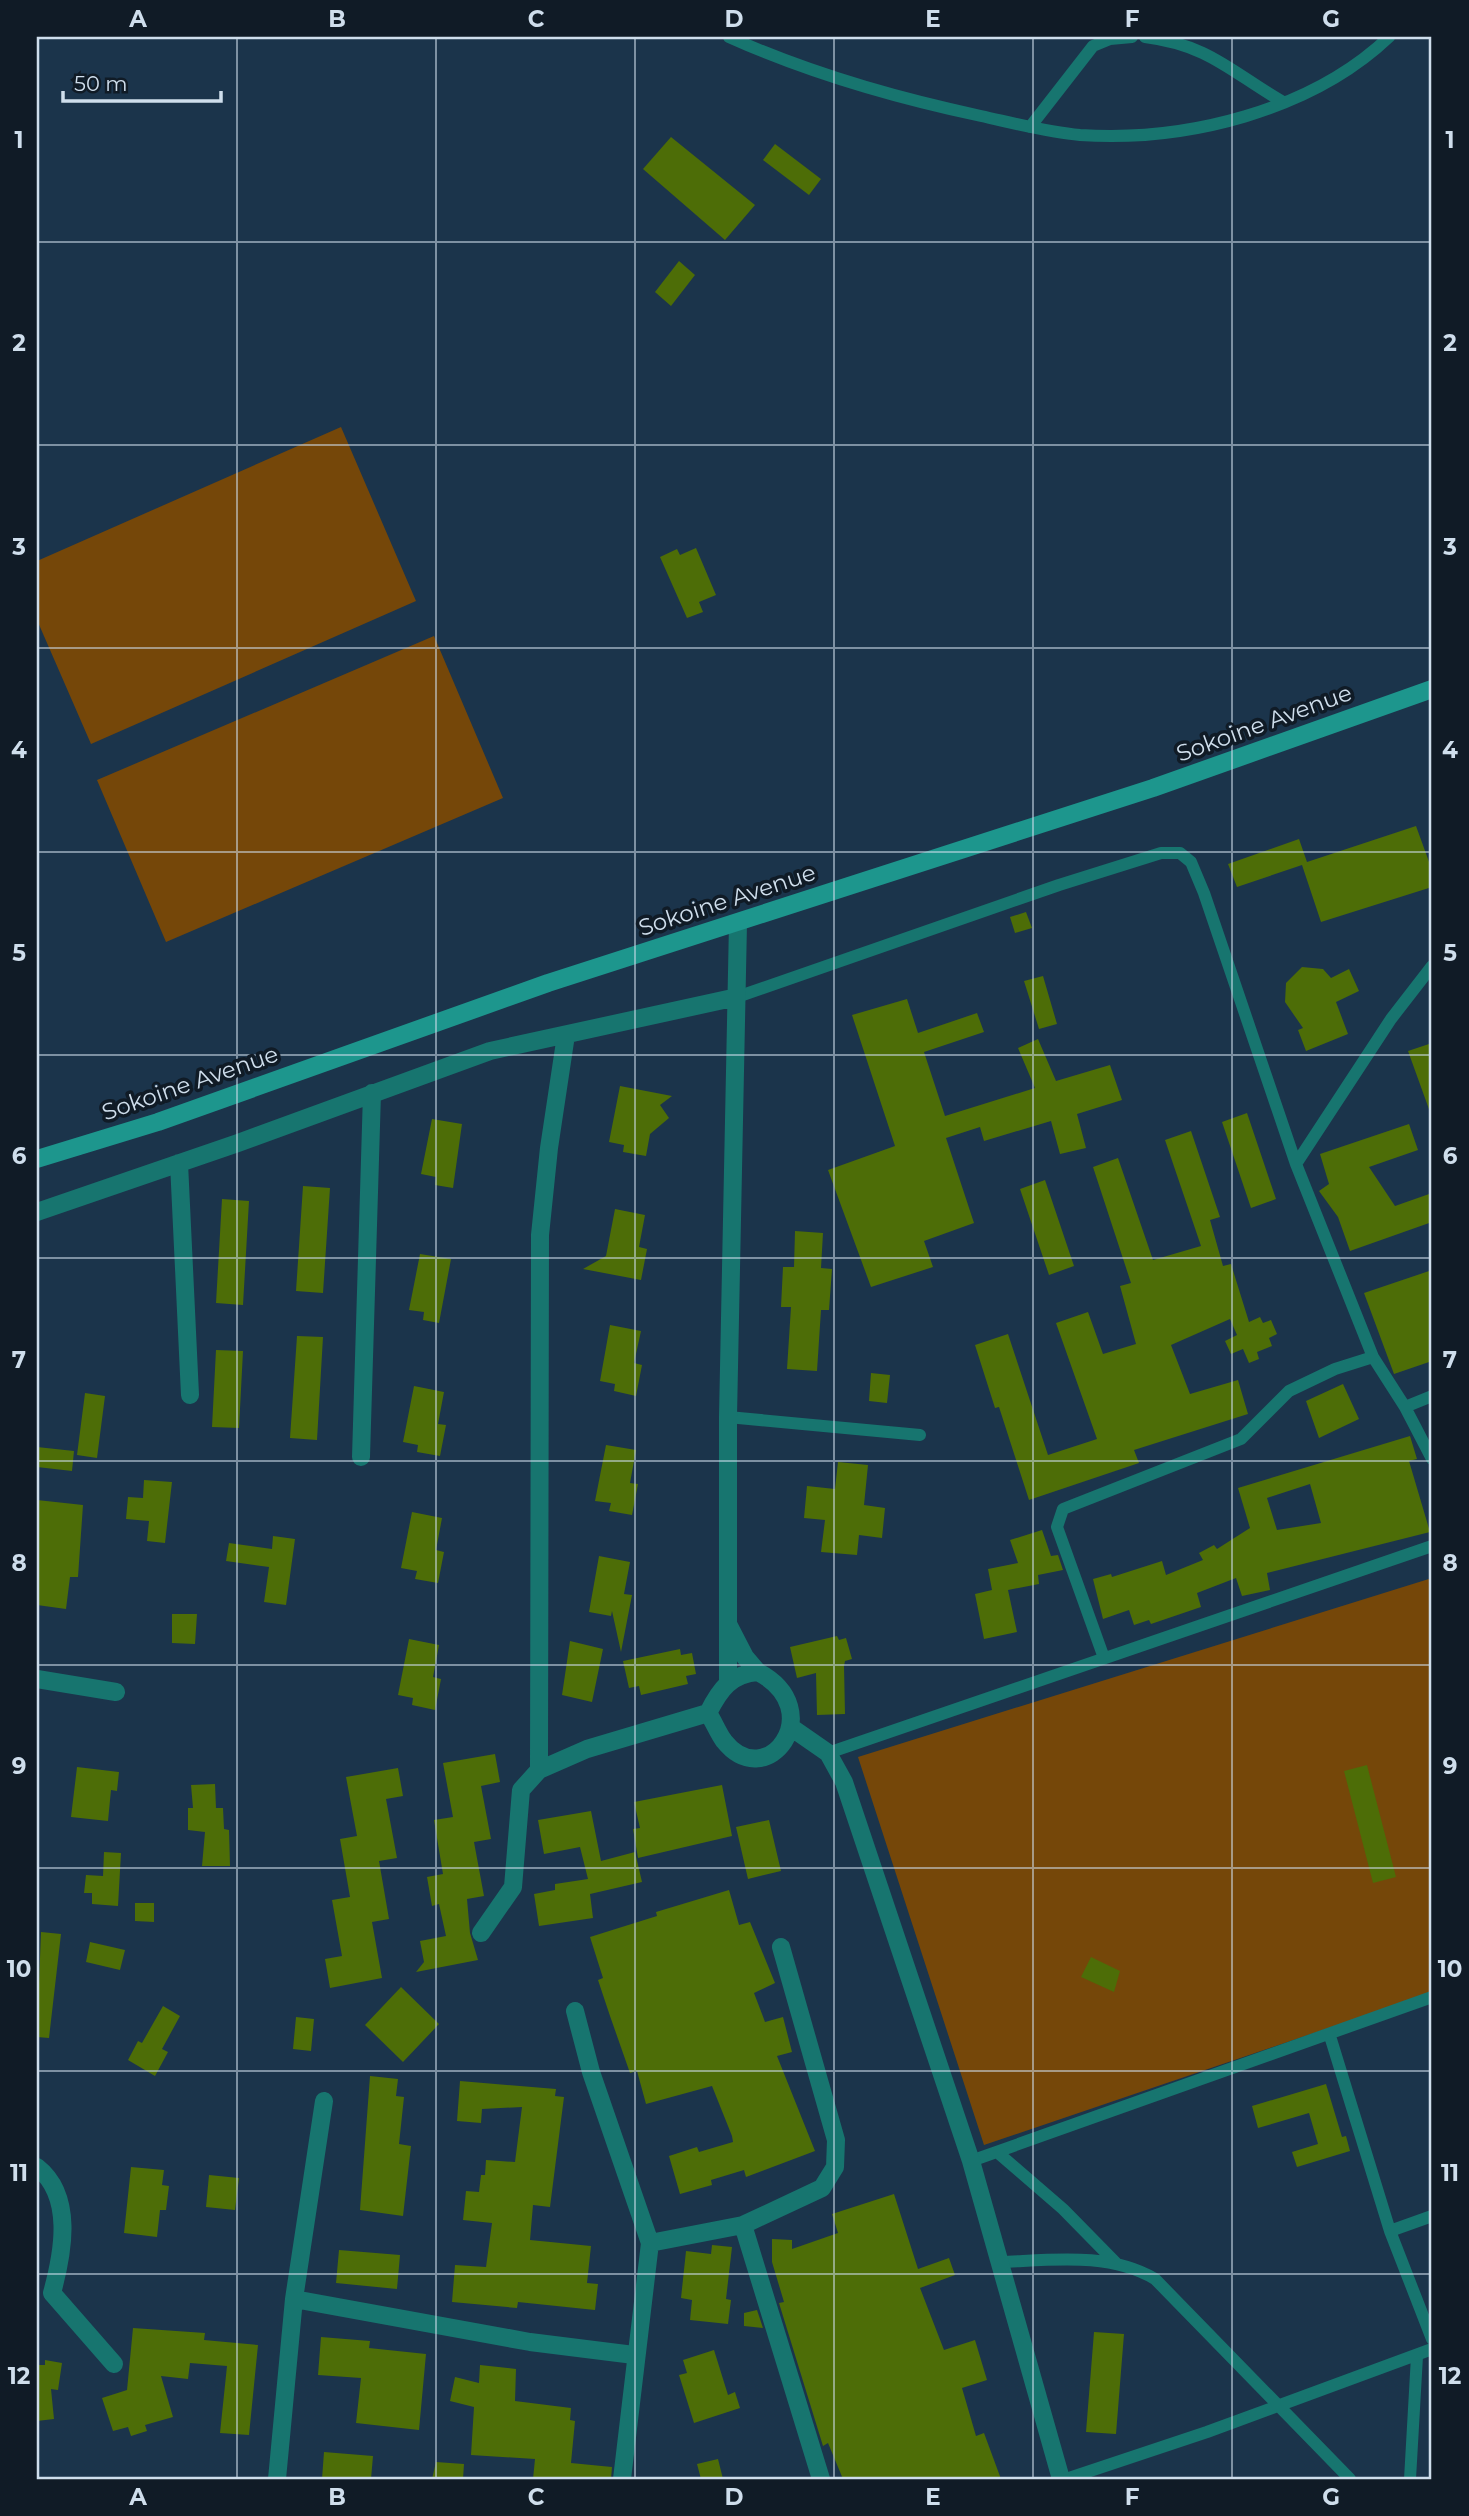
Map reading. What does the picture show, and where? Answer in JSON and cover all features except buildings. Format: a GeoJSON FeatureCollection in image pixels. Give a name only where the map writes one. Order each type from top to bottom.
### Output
{"type":"FeatureCollection","features":[{"type":"Feature","properties":{"kind":"street","name":"Sokoine Avenue"},"geometry":{"type":"LineString","coordinates":[[37,1159],[158,1122],[548,983],[1153,788],[1432,689]]}},
{"type":"Feature","properties":{"kind":"street"},"geometry":{"type":"LineString","coordinates":[[728,1682],[728,1417],[738,923]]}},
{"type":"Feature","properties":{"kind":"street"},"geometry":{"type":"LineString","coordinates":[[37,1212],[490,1051],[737,997]]}},
{"type":"Feature","properties":{"kind":"street"},"geometry":{"type":"LineString","coordinates":[[539,1770],[540,1235],[565,1035]]}},
{"type":"Feature","properties":{"kind":"street"},"geometry":{"type":"LineString","coordinates":[[361,1457],[372,1093]]}},
{"type":"Feature","properties":{"kind":"street"},"geometry":{"type":"LineString","coordinates":[[179,1163],[190,1395]]}},
{"type":"Feature","properties":{"kind":"street"},"geometry":{"type":"LineString","coordinates":[[708,1713],[725,1741],[737,1752],[753,1757],[771,1756],[783,1746],[792,1728],[791,1711],[783,1692],[770,1678],[758,1672],[745,1657],[727,1623]]}},
{"type":"Feature","properties":{"kind":"street"},"geometry":{"type":"LineString","coordinates":[[481,1933],[513,1887],[521,1790],[539,1770],[587,1749],[708,1713],[728,1682],[743,1673],[758,1672]]}},
{"type":"Feature","properties":{"kind":"street"},"geometry":{"type":"LineString","coordinates":[[37,1679],[116,1692]]}},
{"type":"Feature","properties":{"kind":"street"},"geometry":{"type":"LineString","coordinates":[[792,1728],[828,1753],[844,1782],[971,2161],[1063,2479]]}},
{"type":"Feature","properties":{"kind":"street"},"geometry":{"type":"LineString","coordinates":[[650,2243],[743,2224],[822,2188],[835,2167],[836,2140],[781,1947]]}},
{"type":"Feature","properties":{"kind":"street"},"geometry":{"type":"LineString","coordinates":[[575,2011],[591,2072],[650,2243],[634,2355],[622,2479]]}},
{"type":"Feature","properties":{"kind":"street"},"geometry":{"type":"LineString","coordinates":[[277,2479],[294,2300],[324,2101]]}},
{"type":"Feature","properties":{"kind":"street"},"geometry":{"type":"LineString","coordinates":[[37,2167],[47,2175],[59,2196],[61,2217],[61,2261],[44,2292],[114,2364]]}},
{"type":"Feature","properties":{"kind":"street"},"geometry":{"type":"LineString","coordinates":[[743,2224],[821,2479]]}},
{"type":"Feature","properties":{"kind":"street"},"geometry":{"type":"LineString","coordinates":[[294,2300],[530,2342],[634,2355]]}},
{"type":"Feature","properties":{"kind":"lane"},"geometry":{"type":"LineString","coordinates":[[729,37],[903,99],[1079,135],[1176,132],[1283,102],[1343,75],[1390,37]]}},
{"type":"Feature","properties":{"kind":"lane"},"geometry":{"type":"LineString","coordinates":[[1030,127],[1093,46],[1110,39],[1132,37]]}},
{"type":"Feature","properties":{"kind":"lane"},"geometry":{"type":"LineString","coordinates":[[1145,37],[1195,48],[1225,62],[1283,102]]}},
{"type":"Feature","properties":{"kind":"lane"},"geometry":{"type":"LineString","coordinates":[[737,997],[1059,884],[1161,853],[1180,853],[1191,862],[1204,893],[1296,1164],[1373,1357],[1405,1406],[1432,1460]]}},
{"type":"Feature","properties":{"kind":"lane"},"geometry":{"type":"LineString","coordinates":[[1296,1164],[1391,1019],[1432,966]]}},
{"type":"Feature","properties":{"kind":"lane"},"geometry":{"type":"LineString","coordinates":[[1104,1658],[1057,1527],[1063,1509],[1241,1438],[1289,1391],[1335,1369],[1373,1357]]}},
{"type":"Feature","properties":{"kind":"lane"},"geometry":{"type":"LineString","coordinates":[[1405,1406],[1432,1396]]}},
{"type":"Feature","properties":{"kind":"lane"},"geometry":{"type":"LineString","coordinates":[[728,1417],[920,1435]]}},
{"type":"Feature","properties":{"kind":"lane"},"geometry":{"type":"LineString","coordinates":[[828,1753],[1432,1546]]}},
{"type":"Feature","properties":{"kind":"lane"},"geometry":{"type":"LineString","coordinates":[[971,2161],[1330,2036],[1432,1997]]}},
{"type":"Feature","properties":{"kind":"lane"},"geometry":{"type":"LineString","coordinates":[[1330,2036],[1390,2231],[1432,2339]]}},
{"type":"Feature","properties":{"kind":"lane"},"geometry":{"type":"LineString","coordinates":[[997,2152],[1063,2209],[1116,2263]]}},
{"type":"Feature","properties":{"kind":"lane"},"geometry":{"type":"LineString","coordinates":[[1390,2231],[1432,2216]]}},
{"type":"Feature","properties":{"kind":"lane"},"geometry":{"type":"LineString","coordinates":[[1001,2262],[1069,2260],[1116,2263],[1142,2271],[1169,2290],[1350,2479]]}},
{"type":"Feature","properties":{"kind":"lane"},"geometry":{"type":"LineString","coordinates":[[1063,2479],[1280,2406],[1432,2349]]}},
{"type":"Feature","properties":{"kind":"lane"},"geometry":{"type":"LineString","coordinates":[[1410,2479],[1417,2356]]}},
{"type":"Feature","properties":{"kind":"shaded area"},"geometry":{"type":"Polygon","coordinates":[[[341,427],[416,601],[91,744],[37,620],[37,561],[341,427]]]}},
{"type":"Feature","properties":{"kind":"shaded area"},"geometry":{"type":"Polygon","coordinates":[[[434,636],[503,798],[166,942],[97,780],[434,636]]]}},
{"type":"Feature","properties":{"kind":"shaded area"},"geometry":{"type":"Polygon","coordinates":[[[1432,1578],[1432,1993],[984,2145],[858,1757],[1432,1578]]]}}]}
